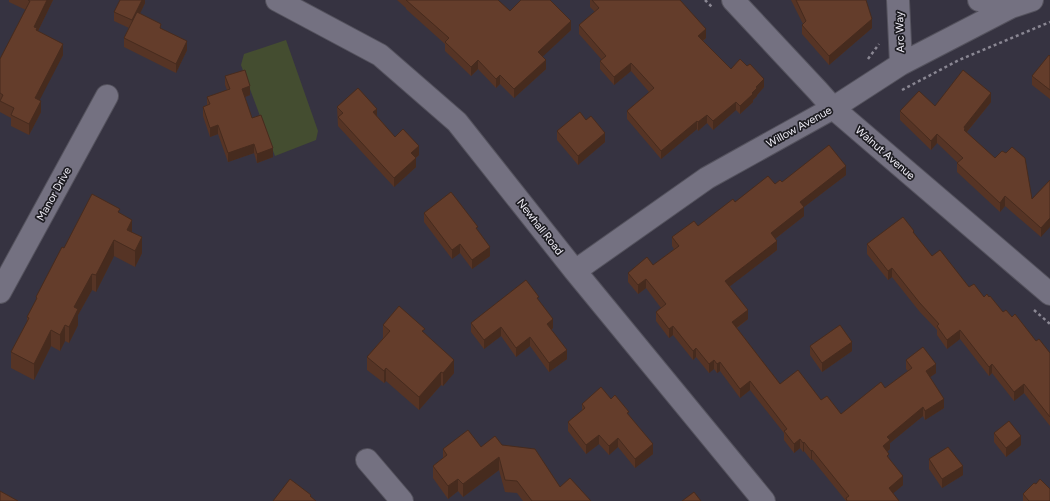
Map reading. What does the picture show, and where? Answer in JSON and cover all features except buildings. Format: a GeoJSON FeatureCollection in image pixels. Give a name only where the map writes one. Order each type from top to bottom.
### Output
{"type":"FeatureCollection","features":[{"type":"Feature","properties":{"kind":"street","name":"Newhall Road"},"geometry":{"type":"LineString","coordinates":[[277,0],[380,55],[456,122],[575,271],[764,501]]}},
{"type":"Feature","properties":{"kind":"street","name":"Arc Way"},"geometry":{"type":"LineString","coordinates":[[898,0],[901,64]]}},
{"type":"Feature","properties":{"kind":"street"},"geometry":{"type":"LineString","coordinates":[[979,0],[1011,7]]}},
{"type":"Feature","properties":{"kind":"street","name":"Willow Avenue"},"geometry":{"type":"LineString","coordinates":[[575,271],[706,178],[833,108],[901,64],[1011,7],[1032,0]]}},
{"type":"Feature","properties":{"kind":"street","name":"Walnut Avenue"},"geometry":{"type":"LineString","coordinates":[[724,6],[818,91],[833,108],[1050,294]]}},
{"type":"Feature","properties":{"kind":"street","name":"Manor Drive"},"geometry":{"type":"LineString","coordinates":[[0,292],[108,96]]}},
{"type":"Feature","properties":{"kind":"street"},"geometry":{"type":"LineString","coordinates":[[367,460],[402,501]]}},
{"type":"Feature","properties":{"kind":"path"},"geometry":{"type":"LineString","coordinates":[[705,0],[724,6]]}},
{"type":"Feature","properties":{"kind":"path"},"geometry":{"type":"LineString","coordinates":[[899,92],[959,60],[1050,22]]}},
{"type":"Feature","properties":{"kind":"path"},"geometry":{"type":"LineString","coordinates":[[864,62],[869,58],[879,44]]}},
{"type":"Feature","properties":{"kind":"green space"},"geometry":{"type":"Polygon","coordinates":[[[286,40],[318,131],[316,140],[275,156],[241,65],[244,54],[286,40]]]}}]}
